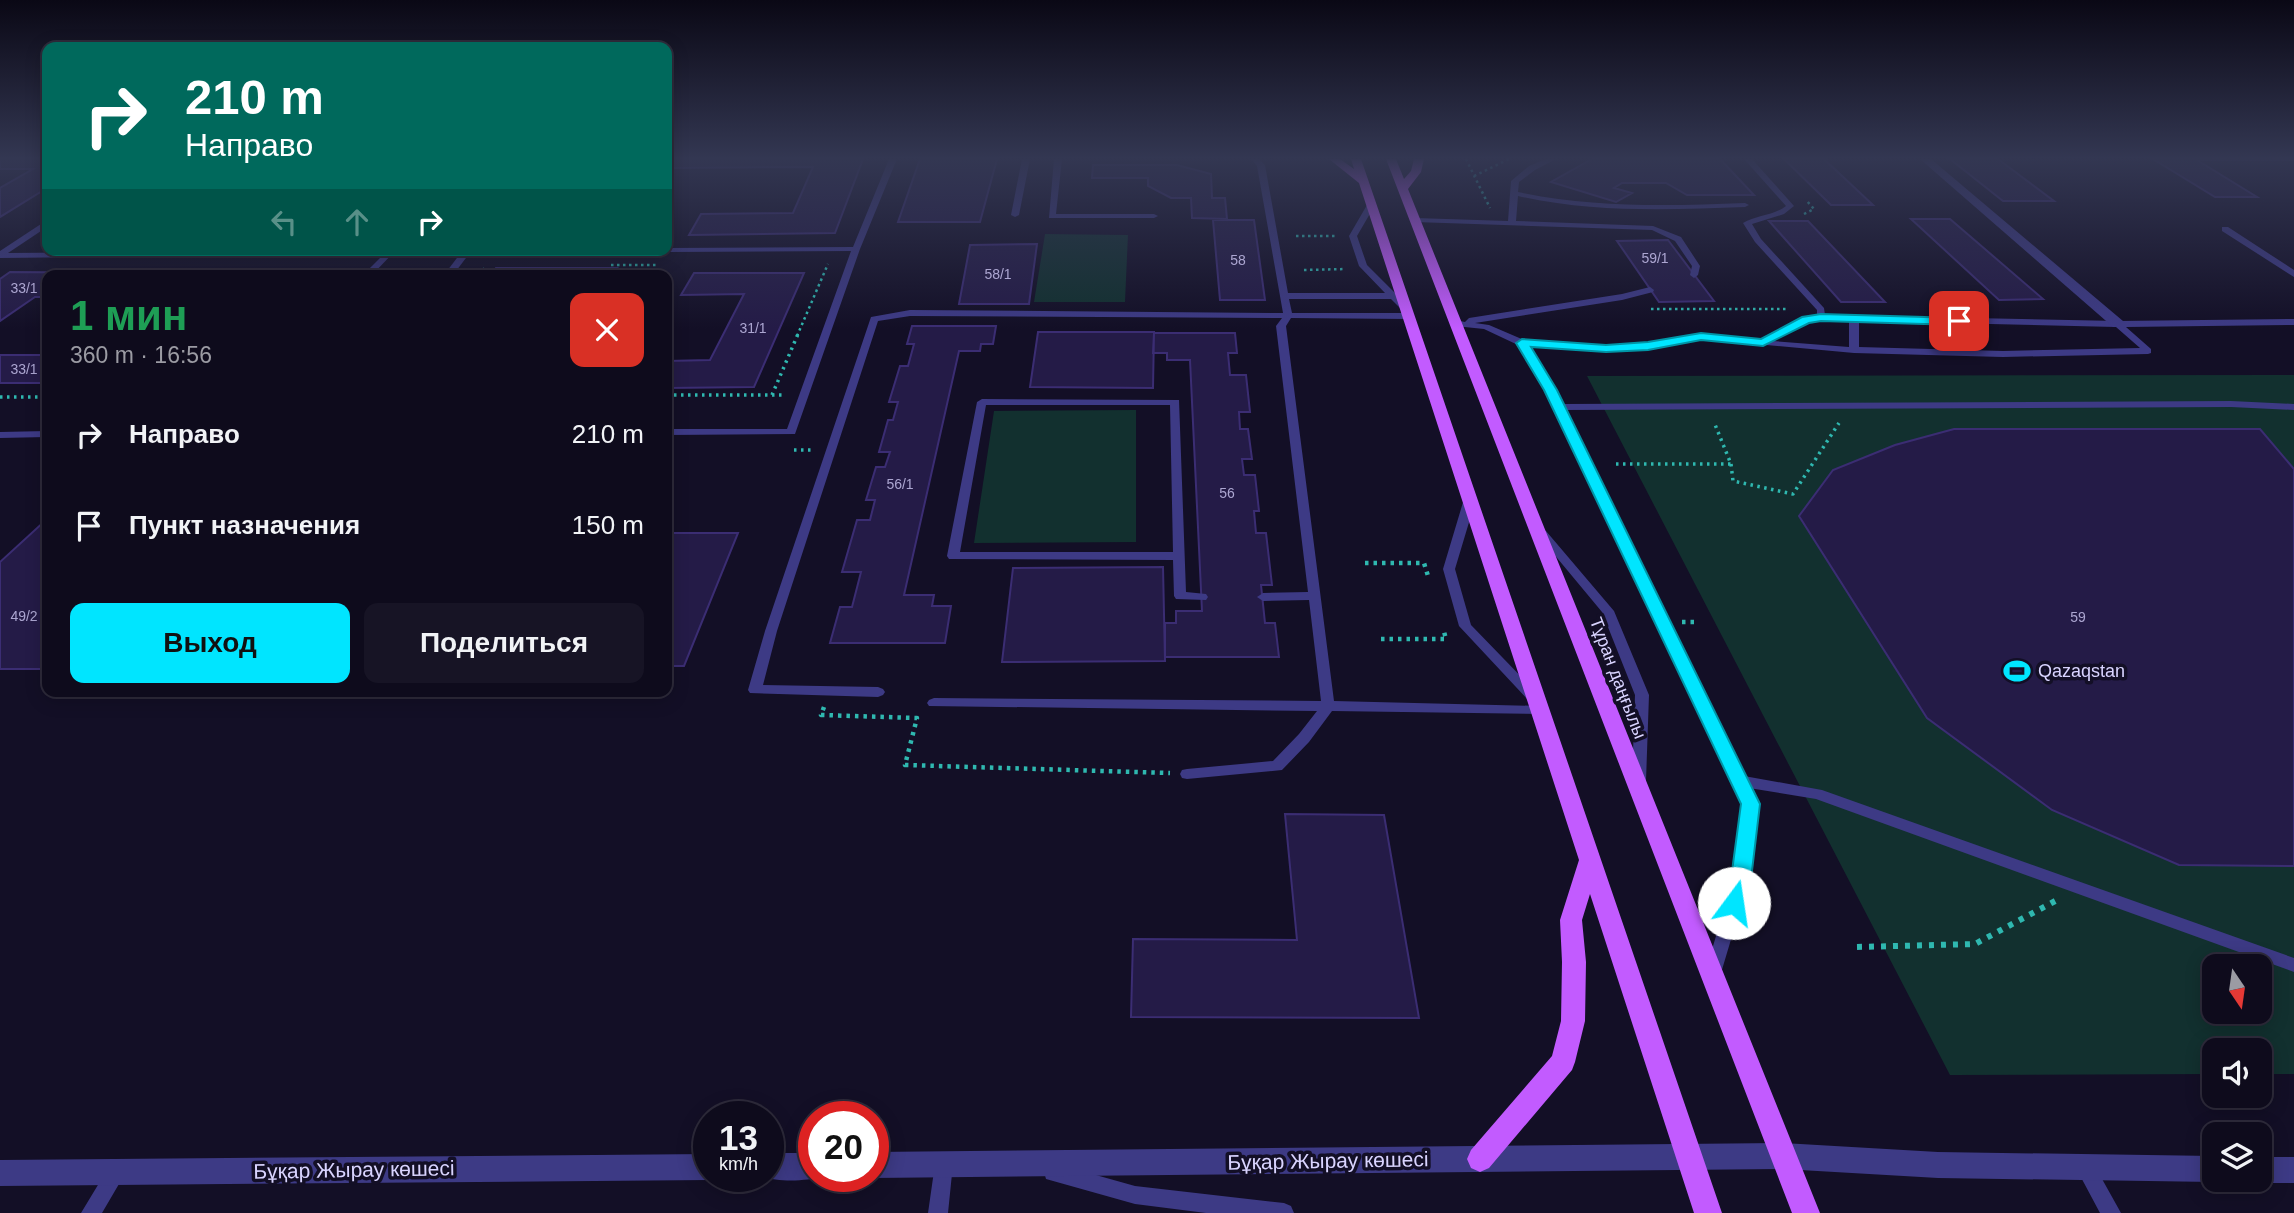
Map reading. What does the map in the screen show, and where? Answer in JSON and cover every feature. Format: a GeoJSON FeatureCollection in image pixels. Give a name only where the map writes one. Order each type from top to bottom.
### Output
{"type":"FeatureCollection","features":[{"type":"Feature","properties":{"kind":"main road"},"geometry":{"type":"LineString","coordinates":[[1374,216],[1708,1213]]}},
{"type":"Feature","properties":{"kind":"main road","name":"Тұран даңғылы"},"geometry":{"type":"LineString","coordinates":[[1413,216],[1806,1213]]}},
{"type":"Feature","properties":{"kind":"main road"},"geometry":{"type":"LineString","coordinates":[[1480,1159],[1563,1062],[1573,1021],[1572,920],[1589,863]]}},
{"type":"Feature","properties":{"kind":"street"},"geometry":{"type":"LineString","coordinates":[[1991,216],[2118,324]]}},
{"type":"Feature","properties":{"kind":"street","name":"Бұқар Жырау көшесі"},"geometry":{"type":"LineString","coordinates":[[889,1165],[1783,1156],[1919,1164],[2202,1169]]}},
{"type":"Feature","properties":{"kind":"street","name":"Бұқар Жырау көшесі"},"geometry":{"type":"LineString","coordinates":[[0,1173],[693,1167]]}},
{"type":"Feature","properties":{"kind":"street"},"geometry":{"type":"LineString","coordinates":[[2272,1170],[2294,1170]]}},
{"type":"Feature","properties":{"kind":"lane"},"geometry":{"type":"LineString","coordinates":[[672,432],[791,432],[870,216]]}},
{"type":"Feature","properties":{"kind":"lane"},"geometry":{"type":"LineString","coordinates":[[1052,216],[1154,216]]}},
{"type":"Feature","properties":{"kind":"lane"},"geometry":{"type":"LineString","coordinates":[[1187,774],[1277,766],[1304,738],[1328,706],[1281,326],[1288,315],[1270,216]]}},
{"type":"Feature","properties":{"kind":"lane"},"geometry":{"type":"LineString","coordinates":[[1365,216],[1353,236],[1363,266],[1402,304]]}},
{"type":"Feature","properties":{"kind":"lane"},"geometry":{"type":"LineString","coordinates":[[1512,216],[1512,223]]}},
{"type":"Feature","properties":{"kind":"lane"},"geometry":{"type":"LineString","coordinates":[[1768,216],[1746,223],[1821,310],[1821,318]]}},
{"type":"Feature","properties":{"kind":"lane"},"geometry":{"type":"LineString","coordinates":[[1415,220],[1653,228],[1678,239],[1696,266],[1694,275]]}},
{"type":"Feature","properties":{"kind":"lane"},"geometry":{"type":"LineString","coordinates":[[1617,226],[1625,241]]}},
{"type":"Feature","properties":{"kind":"lane"},"geometry":{"type":"LineString","coordinates":[[0,256],[42,227]]}},
{"type":"Feature","properties":{"kind":"lane"},"geometry":{"type":"LineString","coordinates":[[2225,229],[2294,274]]}},
{"type":"Feature","properties":{"kind":"lane"},"geometry":{"type":"LineString","coordinates":[[672,250],[856,249]]}},
{"type":"Feature","properties":{"kind":"lane"},"geometry":{"type":"LineString","coordinates":[[0,256],[42,255]]}},
{"type":"Feature","properties":{"kind":"lane"},"geometry":{"type":"LineString","coordinates":[[372,270],[387,256]]}},
{"type":"Feature","properties":{"kind":"lane"},"geometry":{"type":"LineString","coordinates":[[452,270],[463,256]]}},
{"type":"Feature","properties":{"kind":"lane"},"geometry":{"type":"LineString","coordinates":[[1455,323],[1622,297],[1650,290]]}},
{"type":"Feature","properties":{"kind":"lane"},"geometry":{"type":"LineString","coordinates":[[1284,296],[1402,304]]}},
{"type":"Feature","properties":{"kind":"lane"},"geometry":{"type":"LineString","coordinates":[[878,692],[755,690],[771,631],[874,320],[910,313],[1288,315],[1402,304]]}},
{"type":"Feature","properties":{"kind":"lane"},"geometry":{"type":"LineString","coordinates":[[1763,342],[1806,319],[1821,318],[2118,324],[2294,322]]}},
{"type":"Feature","properties":{"kind":"lane"},"geometry":{"type":"LineString","coordinates":[[1854,319],[1854,350]]}},
{"type":"Feature","properties":{"kind":"lane"},"geometry":{"type":"LineString","coordinates":[[1455,323],[1486,327],[1522,343],[1606,349],[1648,346],[1701,337],[1854,350],[2003,354],[2148,351],[2118,324]]}},
{"type":"Feature","properties":{"kind":"lane"},"geometry":{"type":"LineString","coordinates":[[1522,343],[1558,407],[1750,804],[1741,879],[1713,976]]}},
{"type":"Feature","properties":{"kind":"lane"},"geometry":{"type":"LineString","coordinates":[[1180,556],[953,556],[982,402],[1175,402],[1180,556],[1180,596],[1202,597]]}},
{"type":"Feature","properties":{"kind":"lane"},"geometry":{"type":"LineString","coordinates":[[1558,407],[2231,404],[2294,407]]}},
{"type":"Feature","properties":{"kind":"lane"},"geometry":{"type":"LineString","coordinates":[[0,435],[42,435]]}},
{"type":"Feature","properties":{"kind":"lane"},"geometry":{"type":"LineString","coordinates":[[1470,499],[1449,569],[1465,626],[1539,707]]}},
{"type":"Feature","properties":{"kind":"lane"},"geometry":{"type":"LineString","coordinates":[[1535,525],[1608,611],[1643,695],[1639,788]]}},
{"type":"Feature","properties":{"kind":"lane"},"geometry":{"type":"LineString","coordinates":[[1263,597],[1314,596]]}},
{"type":"Feature","properties":{"kind":"lane"},"geometry":{"type":"LineString","coordinates":[[934,703],[1539,707]]}},
{"type":"Feature","properties":{"kind":"lane"},"geometry":{"type":"LineString","coordinates":[[1740,781],[1817,794],[2294,965]]}},
{"type":"Feature","properties":{"kind":"lane"},"geometry":{"type":"LineString","coordinates":[[938,1213],[944,1164]]}},
{"type":"Feature","properties":{"kind":"lane"},"geometry":{"type":"LineString","coordinates":[[1022,1164],[1135,1195],[1284,1213]]}},
{"type":"Feature","properties":{"kind":"lane"},"geometry":{"type":"LineString","coordinates":[[2084,1168],[2111,1213]]}},
{"type":"Feature","properties":{"kind":"lane"},"geometry":{"type":"LineString","coordinates":[[91,1213],[118,1172]]}},
{"type":"Feature","properties":{"kind":"path"},"geometry":{"type":"LineString","coordinates":[[1494,216],[1498,223]]}},
{"type":"Feature","properties":{"kind":"path"},"geometry":{"type":"LineString","coordinates":[[1296,236],[1341,236]]}},
{"type":"Feature","properties":{"kind":"path"},"geometry":{"type":"LineString","coordinates":[[1304,270],[1351,269]]}},
{"type":"Feature","properties":{"kind":"path"},"geometry":{"type":"LineString","coordinates":[[672,396],[804,395]]}},
{"type":"Feature","properties":{"kind":"path"},"geometry":{"type":"LineString","coordinates":[[0,397],[42,397]]}},
{"type":"Feature","properties":{"kind":"path"},"geometry":{"type":"LineString","coordinates":[[1713,418],[1731,464],[1733,481],[1793,494],[1839,423],[1853,423]]}},
{"type":"Feature","properties":{"kind":"path"},"geometry":{"type":"LineString","coordinates":[[1616,464],[1731,464]]}},
{"type":"Feature","properties":{"kind":"path"},"geometry":{"type":"LineString","coordinates":[[1365,563],[1424,563],[1432,588]]}},
{"type":"Feature","properties":{"kind":"path"},"geometry":{"type":"LineString","coordinates":[[1381,639],[1446,639],[1442,626]]}},
{"type":"Feature","properties":{"kind":"path"},"geometry":{"type":"LineString","coordinates":[[827,693],[821,715],[917,718],[905,765],[1187,774]]}},
{"type":"Feature","properties":{"kind":"path"},"geometry":{"type":"LineString","coordinates":[[1857,947],[1975,944],[2080,888]]}},
{"type":"Feature","properties":{"kind":"green space"},"geometry":{"type":"Polygon","coordinates":[[[1045,234],[1128,235],[1125,302],[1034,302],[1045,234]]]}},
{"type":"Feature","properties":{"kind":"green space","name":"Qazaqstan"},"geometry":{"type":"Polygon","coordinates":[[[2294,375],[2294,1074],[2272,1074],[2272,1038],[2202,1038],[2202,1074],[1950,1075],[1587,376],[2294,375]]]}},
{"type":"Feature","properties":{"kind":"green space"},"geometry":{"type":"Polygon","coordinates":[[[1136,410],[1136,542],[974,543],[994,411],[1136,410]]]}},
{"type":"Feature","properties":{"kind":"building"},"geometry":{"type":"Polygon","coordinates":[[[700,216],[842,216],[835,233],[689,235],[700,216]]]}},
{"type":"Feature","properties":{"kind":"building"},"geometry":{"type":"Polygon","coordinates":[[[900,216],[982,216],[980,222],[898,222],[900,216]]]}},
{"type":"Feature","properties":{"kind":"building"},"geometry":{"type":"Polygon","coordinates":[[[1192,216],[1227,216],[1227,219],[1192,218],[1192,216]]]}},
{"type":"Feature","properties":{"kind":"building"},"geometry":{"type":"Polygon","coordinates":[[[1911,219],[1950,219],[2043,299],[1999,300],[1911,219]]]}},
{"type":"Feature","properties":{"kind":"building"},"geometry":{"type":"Polygon","coordinates":[[[1213,220],[1254,220],[1265,300],[1220,300],[1213,220]]]}},
{"type":"Feature","properties":{"kind":"building"},"geometry":{"type":"Polygon","coordinates":[[[1769,221],[1808,221],[1885,302],[1841,302],[1769,221]]]}},
{"type":"Feature","properties":{"kind":"building"},"geometry":{"type":"Polygon","coordinates":[[[1668,240],[1714,301],[1659,302],[1617,241],[1668,240]]]}},
{"type":"Feature","properties":{"kind":"building"},"geometry":{"type":"Polygon","coordinates":[[[1037,244],[1029,304],[959,304],[970,245],[1037,244]]]}},
{"type":"Feature","properties":{"kind":"building"},"geometry":{"type":"Polygon","coordinates":[[[496,268],[617,268],[616,270],[495,270],[496,268]]]}},
{"type":"Feature","properties":{"kind":"building"},"geometry":{"type":"Polygon","coordinates":[[[10,272],[42,272],[42,297],[35,297],[0,321],[0,279],[10,272]]]}},
{"type":"Feature","properties":{"kind":"building"},"geometry":{"type":"Polygon","coordinates":[[[694,273],[804,273],[754,387],[672,388],[672,361],[710,360],[744,294],[681,295],[694,273]]]}},
{"type":"Feature","properties":{"kind":"building"},"geometry":{"type":"Polygon","coordinates":[[[912,326],[996,326],[993,344],[981,344],[980,351],[959,351],[904,595],[934,595],[932,606],[951,606],[945,643],[830,643],[840,607],[852,607],[861,572],[842,572],[857,520],[870,520],[875,500],[866,500],[876,467],[885,467],[890,452],[879,452],[888,420],[893,420],[898,402],[889,402],[900,366],[908,366],[914,344],[907,344],[912,326]]]}},
{"type":"Feature","properties":{"kind":"building"},"geometry":{"type":"Polygon","coordinates":[[[1038,332],[1154,332],[1153,388],[1030,387],[1038,332]]]}},
{"type":"Feature","properties":{"kind":"building"},"geometry":{"type":"Polygon","coordinates":[[[1154,333],[1235,333],[1237,353],[1228,353],[1230,375],[1246,375],[1250,412],[1239,412],[1240,429],[1248,429],[1252,459],[1242,459],[1244,475],[1255,475],[1259,511],[1254,511],[1256,533],[1266,533],[1272,585],[1261,585],[1265,623],[1275,623],[1279,657],[1165,657],[1165,623],[1176,623],[1176,611],[1202,611],[1190,360],[1167,360],[1167,353],[1153,353],[1154,333]]]}},
{"type":"Feature","properties":{"kind":"building"},"geometry":{"type":"Polygon","coordinates":[[[0,355],[42,355],[42,383],[0,383],[0,355]]]}},
{"type":"Feature","properties":{"kind":"building"},"geometry":{"type":"Polygon","coordinates":[[[1954,429],[2260,429],[2294,469],[2294,866],[2179,865],[2052,810],[1927,718],[1799,516],[1833,470],[1895,445],[1954,429]]]}},
{"type":"Feature","properties":{"kind":"building"},"geometry":{"type":"Polygon","coordinates":[[[42,524],[42,669],[0,669],[0,562],[42,524]]]}},
{"type":"Feature","properties":{"kind":"building"},"geometry":{"type":"Polygon","coordinates":[[[672,533],[738,533],[684,666],[672,666],[672,533]]]}},
{"type":"Feature","properties":{"kind":"building"},"geometry":{"type":"Polygon","coordinates":[[[1163,567],[1165,661],[1002,662],[1013,568],[1163,567]]]}},
{"type":"Feature","properties":{"kind":"building"},"geometry":{"type":"Polygon","coordinates":[[[1285,814],[1384,815],[1419,1018],[1131,1017],[1133,939],[1297,940],[1285,814]]]}},
{"type":"Feature","properties":{"kind":"place","name":"Qazaqstan"},"geometry":{"type":"Point","coordinates":[2017,671]}},
{"type":"Feature","properties":{"kind":"route"},"geometry":{"type":"LineString","coordinates":[[1734,903],[1741,879],[1750,804],[1550,390],[1522,343],[1606,349],[1648,346],[1701,337],[1763,342],[1806,319],[1959,321]]}}]}
